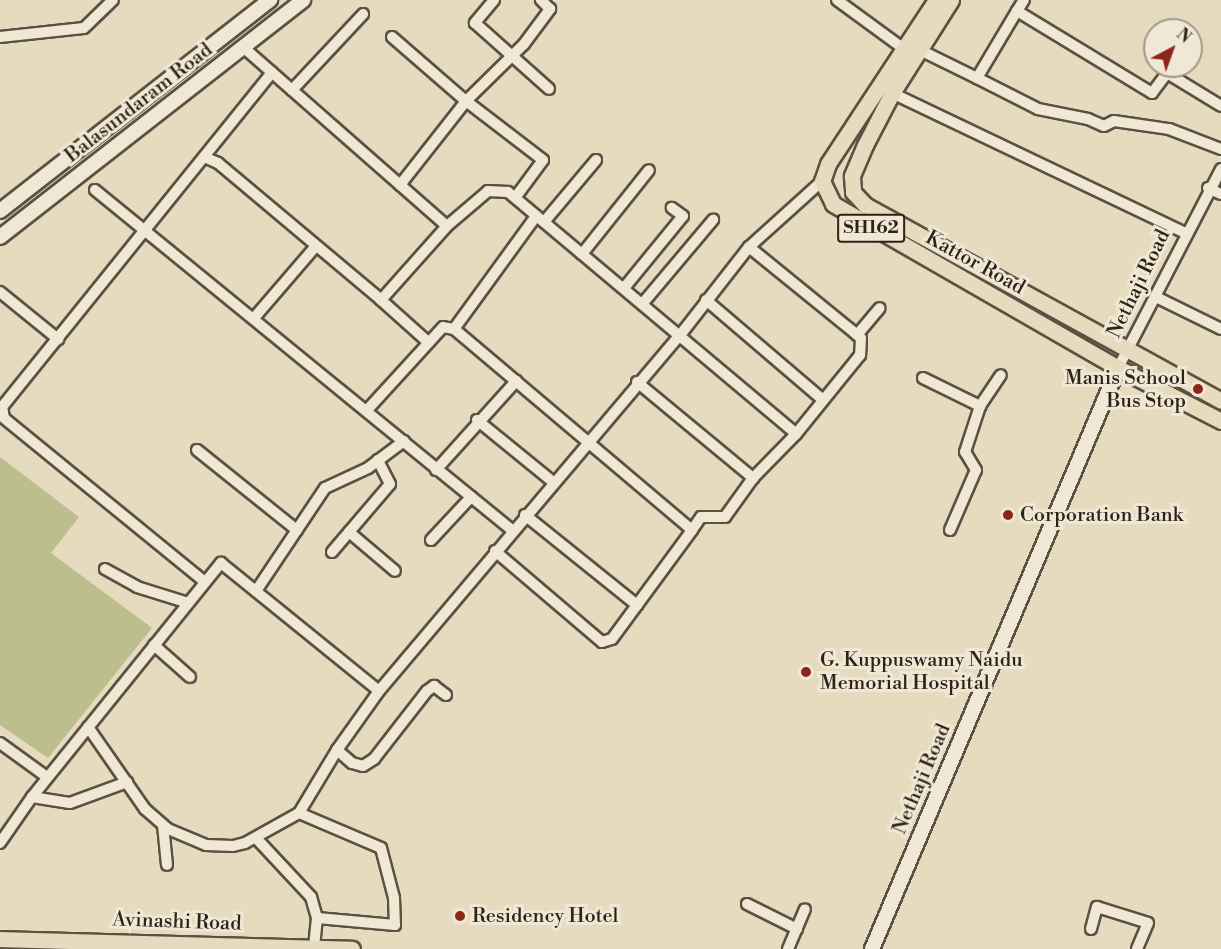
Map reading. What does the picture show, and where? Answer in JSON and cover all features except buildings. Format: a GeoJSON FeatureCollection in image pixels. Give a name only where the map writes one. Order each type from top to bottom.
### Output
{"type":"FeatureCollection","features":[{"type":"Feature","properties":{"kind":"main road","name":"Balasundaram Road"},"geometry":{"type":"LineString","coordinates":[[0,211],[270,0]]}},
{"type":"Feature","properties":{"kind":"main road","name":"Balasundaram Road"},"geometry":{"type":"LineString","coordinates":[[0,237],[303,0]]}},
{"type":"Feature","properties":{"kind":"main road","name":"Kattor Road"},"geometry":{"type":"LineString","coordinates":[[936,0],[852,176],[853,192],[865,205],[1130,348]]}},
{"type":"Feature","properties":{"kind":"main road","name":"Kattor Road"},"geometry":{"type":"LineString","coordinates":[[951,0],[843,138],[822,181],[833,204],[849,216],[1118,368]]}},
{"type":"Feature","properties":{"kind":"main road","name":"SH162"},"geometry":{"type":"LineString","coordinates":[[1130,348],[1221,401]]}},
{"type":"Feature","properties":{"kind":"main road","name":"SH162"},"geometry":{"type":"LineString","coordinates":[[1118,368],[1221,421]]}},
{"type":"Feature","properties":{"kind":"main road","name":"Nethaji Road"},"geometry":{"type":"LineString","coordinates":[[872,949],[1118,368]]}},
{"type":"Feature","properties":{"kind":"main road","name":"Avinashi Road"},"geometry":{"type":"LineString","coordinates":[[0,939],[352,949]]}},
{"type":"Feature","properties":{"kind":"street"},"geometry":{"type":"LineString","coordinates":[[0,37],[84,28],[113,0]]}},
{"type":"Feature","properties":{"kind":"street"},"geometry":{"type":"LineString","coordinates":[[494,0],[475,23],[549,89]]}},
{"type":"Feature","properties":{"kind":"street"},"geometry":{"type":"LineString","coordinates":[[400,185],[466,101],[512,56],[550,9],[541,0]]}},
{"type":"Feature","properties":{"kind":"street"},"geometry":{"type":"LineString","coordinates":[[837,0],[912,50],[976,78],[1038,110],[1088,119],[1104,126],[1114,121],[1169,129],[1221,149]]}},
{"type":"Feature","properties":{"kind":"street"},"geometry":{"type":"LineString","coordinates":[[976,78],[1024,0]]}},
{"type":"Feature","properties":{"kind":"street"},"geometry":{"type":"LineString","coordinates":[[1017,11],[1152,93],[1167,73],[1221,106]]}},
{"type":"Feature","properties":{"kind":"street"},"geometry":{"type":"LineString","coordinates":[[292,90],[363,14]]}},
{"type":"Feature","properties":{"kind":"street"},"geometry":{"type":"LineString","coordinates":[[392,37],[466,101],[543,160],[515,198]]}},
{"type":"Feature","properties":{"kind":"street"},"geometry":{"type":"LineString","coordinates":[[243,47],[447,226]]}},
{"type":"Feature","properties":{"kind":"street"},"geometry":{"type":"LineString","coordinates":[[206,582],[4,418],[1,413],[9,397],[272,72]]}},
{"type":"Feature","properties":{"kind":"street"},"geometry":{"type":"LineString","coordinates":[[892,93],[1185,232]]}},
{"type":"Feature","properties":{"kind":"street"},"geometry":{"type":"LineString","coordinates":[[204,157],[218,163],[428,342]]}},
{"type":"Feature","properties":{"kind":"street"},"geometry":{"type":"LineString","coordinates":[[454,328],[540,219],[596,160]]}},
{"type":"Feature","properties":{"kind":"street","name":"Nethaji Road"},"geometry":{"type":"LineString","coordinates":[[1118,368],[1156,297],[1185,232],[1208,188],[1221,169]]}},
{"type":"Feature","properties":{"kind":"street"},"geometry":{"type":"LineString","coordinates":[[582,254],[649,170]]}},
{"type":"Feature","properties":{"kind":"street"},"geometry":{"type":"LineString","coordinates":[[88,727],[145,809],[184,839],[206,845],[233,846],[256,838],[299,813],[337,750],[379,690],[553,482],[591,441],[637,382],[681,334],[749,247],[822,181]]}},
{"type":"Feature","properties":{"kind":"street"},"geometry":{"type":"LineString","coordinates":[[1208,188],[1221,194]]}},
{"type":"Feature","properties":{"kind":"street"},"geometry":{"type":"LineString","coordinates":[[95,190],[368,409],[436,470],[513,531]]}},
{"type":"Feature","properties":{"kind":"street"},"geometry":{"type":"LineString","coordinates":[[381,300],[447,226],[488,191],[508,192],[681,334],[796,435]]}},
{"type":"Feature","properties":{"kind":"street"},"geometry":{"type":"LineString","coordinates":[[624,288],[683,216],[672,208]]}},
{"type":"Feature","properties":{"kind":"street"},"geometry":{"type":"LineString","coordinates":[[643,303],[713,220]]}},
{"type":"Feature","properties":{"kind":"street"},"geometry":{"type":"LineString","coordinates":[[254,318],[316,246]]}},
{"type":"Feature","properties":{"kind":"street"},"geometry":{"type":"LineString","coordinates":[[495,551],[602,642],[612,639],[701,517],[725,517],[753,478],[796,435],[822,399],[860,355],[861,338],[749,247]]}},
{"type":"Feature","properties":{"kind":"street"},"geometry":{"type":"LineString","coordinates":[[0,292],[58,339]]}},
{"type":"Feature","properties":{"kind":"street"},"geometry":{"type":"LineString","coordinates":[[1156,297],[1221,329]]}},
{"type":"Feature","properties":{"kind":"street"},"geometry":{"type":"LineString","coordinates":[[706,300],[822,399]]}},
{"type":"Feature","properties":{"kind":"street"},"geometry":{"type":"LineString","coordinates":[[857,335],[880,308]]}},
{"type":"Feature","properties":{"kind":"street"},"geometry":{"type":"LineString","coordinates":[[368,409],[443,327],[454,328],[591,441],[692,530]]}},
{"type":"Feature","properties":{"kind":"street"},"geometry":{"type":"LineString","coordinates":[[950,530],[976,470],[964,452],[980,406],[1001,375]]}},
{"type":"Feature","properties":{"kind":"street"},"geometry":{"type":"LineString","coordinates":[[923,378],[980,406]]}},
{"type":"Feature","properties":{"kind":"street"},"geometry":{"type":"LineString","coordinates":[[436,470],[477,420],[516,381]]}},
{"type":"Feature","properties":{"kind":"street"},"geometry":{"type":"LineString","coordinates":[[637,382],[753,478]]}},
{"type":"Feature","properties":{"kind":"street"},"geometry":{"type":"LineString","coordinates":[[477,420],[553,482]]}},
{"type":"Feature","properties":{"kind":"street"},"geometry":{"type":"LineString","coordinates":[[256,591],[325,488],[378,460],[404,441]]}},
{"type":"Feature","properties":{"kind":"street"},"geometry":{"type":"LineString","coordinates":[[198,450],[297,530]]}},
{"type":"Feature","properties":{"kind":"street"},"geometry":{"type":"LineString","coordinates":[[332,552],[390,484],[378,460]]}},
{"type":"Feature","properties":{"kind":"street"},"geometry":{"type":"LineString","coordinates":[[431,540],[471,497]]}},
{"type":"Feature","properties":{"kind":"street"},"geometry":{"type":"LineString","coordinates":[[525,515],[638,605]]}},
{"type":"Feature","properties":{"kind":"street"},"geometry":{"type":"LineString","coordinates":[[349,532],[395,571]]}},
{"type":"Feature","properties":{"kind":"street"},"geometry":{"type":"LineString","coordinates":[[0,843],[47,777],[220,563],[379,690]]}},
{"type":"Feature","properties":{"kind":"street"},"geometry":{"type":"LineString","coordinates":[[105,569],[136,587],[188,603]]}},
{"type":"Feature","properties":{"kind":"street"},"geometry":{"type":"LineString","coordinates":[[154,645],[190,677]]}},
{"type":"Feature","properties":{"kind":"street"},"geometry":{"type":"LineString","coordinates":[[337,750],[352,763],[363,766],[374,759],[427,691],[434,686],[446,695]]}},
{"type":"Feature","properties":{"kind":"street"},"geometry":{"type":"LineString","coordinates":[[0,743],[47,777]]}},
{"type":"Feature","properties":{"kind":"street"},"geometry":{"type":"LineString","coordinates":[[32,797],[70,803],[127,782]]}},
{"type":"Feature","properties":{"kind":"street"},"geometry":{"type":"LineString","coordinates":[[299,813],[381,848],[394,898],[395,926],[317,918]]}},
{"type":"Feature","properties":{"kind":"street"},"geometry":{"type":"LineString","coordinates":[[163,825],[167,865]]}},
{"type":"Feature","properties":{"kind":"street"},"geometry":{"type":"LineString","coordinates":[[256,838],[312,897],[317,918],[314,948]]}},
{"type":"Feature","properties":{"kind":"street"},"geometry":{"type":"LineString","coordinates":[[747,904],[797,929]]}},
{"type":"Feature","properties":{"kind":"street"},"geometry":{"type":"LineString","coordinates":[[1091,929],[1097,907],[1148,923],[1135,949]]}},
{"type":"Feature","properties":{"kind":"street"},"geometry":{"type":"LineString","coordinates":[[788,949],[805,909]]}},
{"type":"Feature","properties":{"kind":"green space"},"geometry":{"type":"Polygon","coordinates":[[[0,457],[79,517],[51,553],[152,628],[48,758],[0,725],[0,457]]]}},
{"type":"Feature","properties":{"kind":"place","name":"Manis School Bus Stop"},"geometry":{"type":"Point","coordinates":[1198,389]}},
{"type":"Feature","properties":{"kind":"place","name":"Corporation Bank"},"geometry":{"type":"Point","coordinates":[1008,515]}},
{"type":"Feature","properties":{"kind":"place","name":"G. Kuppuswamy Naidu Memorial Hospital"},"geometry":{"type":"Point","coordinates":[806,672]}},
{"type":"Feature","properties":{"kind":"place","name":"Residency Hotel"},"geometry":{"type":"Point","coordinates":[460,916]}}]}
